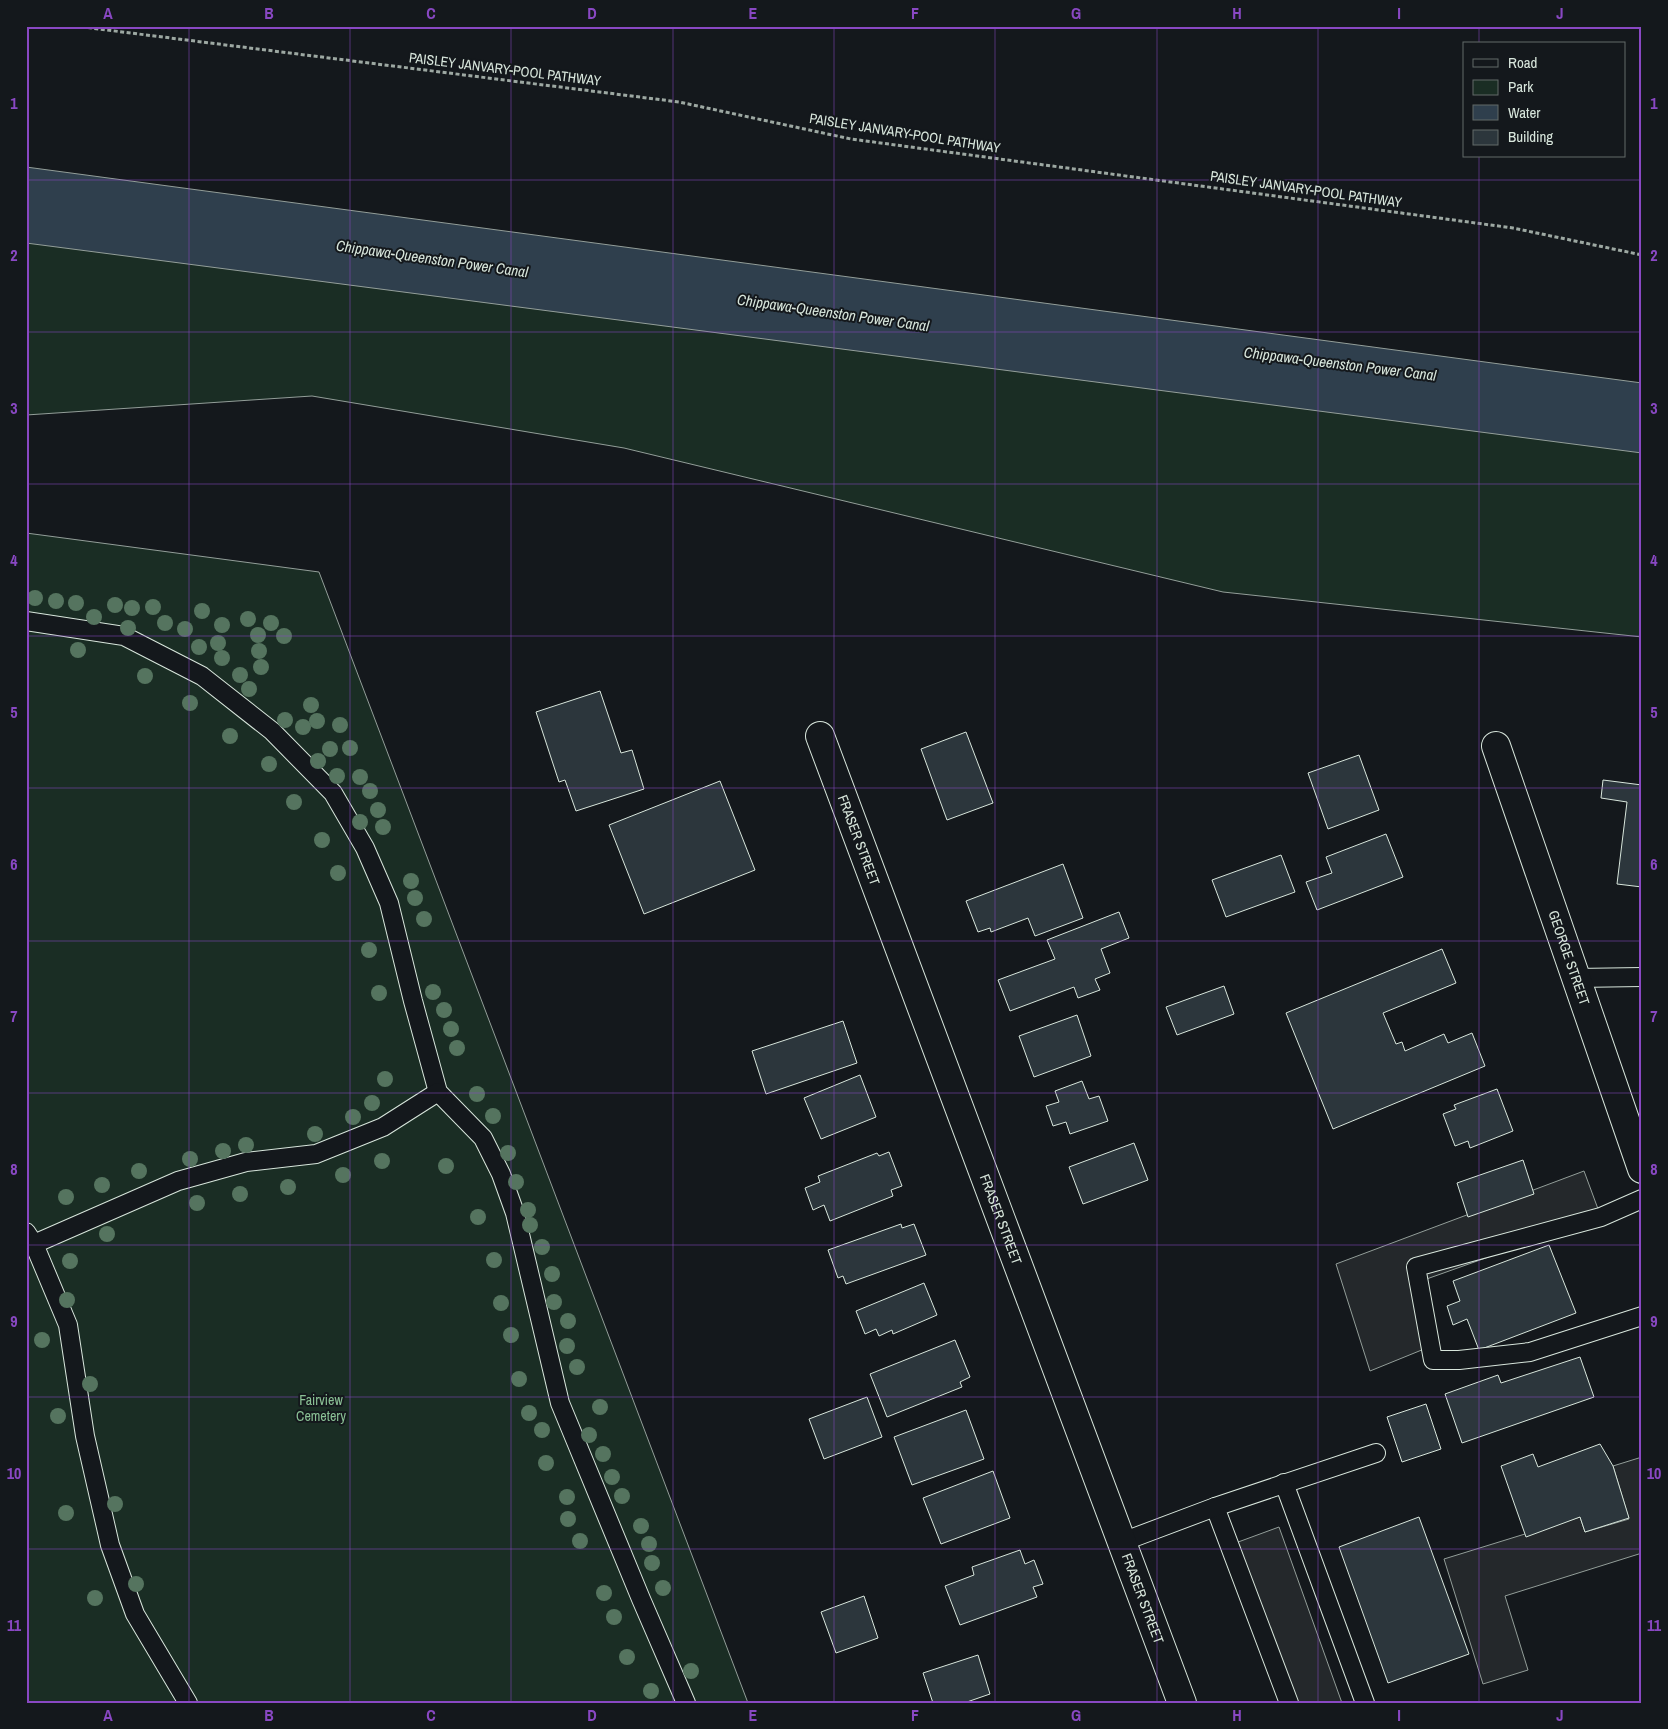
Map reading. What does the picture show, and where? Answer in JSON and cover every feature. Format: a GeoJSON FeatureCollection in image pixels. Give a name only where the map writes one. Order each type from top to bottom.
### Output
{"type":"FeatureCollection","features":[{"type":"Feature","properties":{"kind":"street","name":"FRASER STREET"},"geometry":{"type":"LineString","coordinates":[[820,736],[1182,1703]]}},
{"type":"Feature","properties":{"kind":"street","name":"GEORGE STREET"},"geometry":{"type":"LineString","coordinates":[[1496,746],[1642,1169]]}},
{"type":"Feature","properties":{"kind":"lane"},"geometry":{"type":"LineString","coordinates":[[26,621],[124,636],[202,676],[272,731],[333,793],[365,848],[389,902],[438,1092],[482,1138],[501,1174],[515,1213],[560,1403],[686,1703]]}},
{"type":"Feature","properties":{"kind":"lane"},"geometry":{"type":"LineString","coordinates":[[1576,978],[1642,977]]}},
{"type":"Feature","properties":{"kind":"lane"},"geometry":{"type":"LineString","coordinates":[[188,1703],[136,1614],[110,1545],[85,1436],[68,1325],[29,1240],[178,1181],[246,1162],[316,1154],[383,1127],[438,1092]]}},
{"type":"Feature","properties":{"kind":"lane"},"geometry":{"type":"LineString","coordinates":[[1642,1199],[1601,1217],[1416,1267],[1433,1360],[1459,1360],[1530,1352],[1642,1316]]}},
{"type":"Feature","properties":{"kind":"lane"},"geometry":{"type":"LineString","coordinates":[[1122,1542],[1376,1453]]}},
{"type":"Feature","properties":{"kind":"lane"},"geometry":{"type":"LineString","coordinates":[[1284,1484],[1365,1703]]}},
{"type":"Feature","properties":{"kind":"lane"},"geometry":{"type":"LineString","coordinates":[[1215,1508],[1289,1703]]}},
{"type":"Feature","properties":{"kind":"path","name":"PAISLEY JANVARY-POOL PATHWAY"},"geometry":{"type":"LineString","coordinates":[[75,26],[678,102],[851,139],[1513,228],[1642,255]]}},
{"type":"Feature","properties":{"kind":"green space"},"geometry":{"type":"Polygon","coordinates":[[[26,230],[1642,450],[1642,637],[1223,592],[624,448],[312,396],[26,415],[26,230]]]}},
{"type":"Feature","properties":{"kind":"green space","name":"Fairview Cemetery"},"geometry":{"type":"Polygon","coordinates":[[[26,533],[319,572],[748,1703],[26,1703],[26,533]]]}},
{"type":"Feature","properties":{"kind":"shaded area"},"geometry":{"type":"Polygon","coordinates":[[[1584,1171],[1601,1217],[1421,1281],[1434,1345],[1370,1371],[1336,1264],[1584,1171]]]}},
{"type":"Feature","properties":{"kind":"shaded area"},"geometry":{"type":"Polygon","coordinates":[[[1642,1457],[1642,1553],[1505,1596],[1528,1670],[1483,1684],[1444,1559],[1580,1517],[1585,1532],[1629,1519],[1613,1466],[1642,1457]]]}},
{"type":"Feature","properties":{"kind":"shaded area"},"geometry":{"type":"Polygon","coordinates":[[[1279,1527],[1342,1703],[1286,1703],[1230,1545],[1279,1527]]]}},
{"type":"Feature","properties":{"kind":"water","name":"Chippawa-Queenston Power Canal"},"geometry":{"type":"Polygon","coordinates":[[[26,167],[1642,383],[1642,453],[26,243],[26,167]]]}},
{"type":"Feature","properties":{"kind":"building"},"geometry":{"type":"Polygon","coordinates":[[[600,691],[621,753],[632,750],[644,789],[576,811],[565,780],[559,782],[536,712],[600,691]]]}},
{"type":"Feature","properties":{"kind":"building"},"geometry":{"type":"Polygon","coordinates":[[[966,732],[993,803],[947,820],[921,749],[966,732]]]}},
{"type":"Feature","properties":{"kind":"building"},"geometry":{"type":"Polygon","coordinates":[[[1359,755],[1379,810],[1328,829],[1308,773],[1359,755]]]}},
{"type":"Feature","properties":{"kind":"building"},"geometry":{"type":"Polygon","coordinates":[[[1603,780],[1642,785],[1642,887],[1617,884],[1627,802],[1601,798],[1603,780]]]}},
{"type":"Feature","properties":{"kind":"building"},"geometry":{"type":"Polygon","coordinates":[[[720,781],[755,870],[644,914],[609,825],[720,781]]]}},
{"type":"Feature","properties":{"kind":"building"},"geometry":{"type":"Polygon","coordinates":[[[1386,834],[1403,877],[1317,910],[1306,882],[1332,873],[1326,857],[1386,834]]]}},
{"type":"Feature","properties":{"kind":"building"},"geometry":{"type":"Polygon","coordinates":[[[1281,855],[1295,892],[1226,917],[1212,880],[1281,855]]]}},
{"type":"Feature","properties":{"kind":"building"},"geometry":{"type":"Polygon","coordinates":[[[1063,864],[1083,918],[1035,936],[1028,918],[991,932],[990,928],[978,932],[966,901],[1063,864]]]}},
{"type":"Feature","properties":{"kind":"building"},"geometry":{"type":"Polygon","coordinates":[[[1119,912],[1129,938],[1101,949],[1110,973],[1095,979],[1100,990],[1078,998],[1074,987],[1010,1011],[998,980],[1055,959],[1047,940],[1119,912]]]}},
{"type":"Feature","properties":{"kind":"building"},"geometry":{"type":"Polygon","coordinates":[[[1442,949],[1456,983],[1383,1013],[1396,1044],[1402,1042],[1405,1051],[1444,1034],[1448,1043],[1472,1033],[1485,1066],[1333,1129],[1286,1013],[1442,949]]]}},
{"type":"Feature","properties":{"kind":"building"},"geometry":{"type":"Polygon","coordinates":[[[1224,986],[1234,1014],[1177,1035],[1166,1007],[1224,986]]]}},
{"type":"Feature","properties":{"kind":"building"},"geometry":{"type":"Polygon","coordinates":[[[1077,1015],[1091,1056],[1034,1077],[1019,1036],[1077,1015]]]}},
{"type":"Feature","properties":{"kind":"building"},"geometry":{"type":"Polygon","coordinates":[[[843,1021],[857,1063],[766,1094],[752,1051],[843,1021]]]}},
{"type":"Feature","properties":{"kind":"building"},"geometry":{"type":"Polygon","coordinates":[[[860,1075],[876,1117],[821,1139],[804,1098],[860,1075]]]}},
{"type":"Feature","properties":{"kind":"building"},"geometry":{"type":"Polygon","coordinates":[[[1082,1081],[1089,1099],[1099,1096],[1108,1121],[1070,1134],[1066,1122],[1053,1126],[1046,1106],[1059,1102],[1055,1091],[1082,1081]]]}},
{"type":"Feature","properties":{"kind":"building"},"geometry":{"type":"Polygon","coordinates":[[[1497,1089],[1513,1131],[1470,1148],[1468,1141],[1455,1146],[1443,1114],[1456,1109],[1454,1105],[1497,1089]]]}},
{"type":"Feature","properties":{"kind":"building"},"geometry":{"type":"Polygon","coordinates":[[[1134,1143],[1148,1180],[1083,1204],[1069,1167],[1134,1143]]]}},
{"type":"Feature","properties":{"kind":"building"},"geometry":{"type":"Polygon","coordinates":[[[889,1152],[902,1186],[891,1190],[893,1196],[830,1221],[824,1205],[813,1210],[805,1188],[820,1182],[818,1176],[877,1153],[879,1156],[889,1152]]]}},
{"type":"Feature","properties":{"kind":"building"},"geometry":{"type":"Polygon","coordinates":[[[1523,1160],[1534,1194],[1468,1217],[1457,1183],[1523,1160]]]}},
{"type":"Feature","properties":{"kind":"building"},"geometry":{"type":"Polygon","coordinates":[[[901,1224],[902,1228],[914,1224],[926,1255],[846,1284],[843,1276],[838,1278],[828,1250],[901,1224]]]}},
{"type":"Feature","properties":{"kind":"building"},"geometry":{"type":"Polygon","coordinates":[[[1549,1245],[1576,1313],[1479,1350],[1467,1319],[1453,1325],[1447,1306],[1460,1301],[1453,1281],[1549,1245]]]}},
{"type":"Feature","properties":{"kind":"building"},"geometry":{"type":"Polygon","coordinates":[[[924,1283],[937,1315],[893,1334],[892,1330],[879,1336],[876,1329],[865,1334],[856,1311],[924,1283]]]}},
{"type":"Feature","properties":{"kind":"building"},"geometry":{"type":"Polygon","coordinates":[[[955,1340],[970,1377],[960,1382],[962,1387],[887,1417],[870,1374],[955,1340]]]}},
{"type":"Feature","properties":{"kind":"building"},"geometry":{"type":"Polygon","coordinates":[[[1580,1357],[1594,1397],[1462,1443],[1445,1394],[1498,1375],[1501,1383],[1580,1357]]]}},
{"type":"Feature","properties":{"kind":"building"},"geometry":{"type":"Polygon","coordinates":[[[867,1397],[882,1437],[824,1459],[809,1419],[867,1397]]]}},
{"type":"Feature","properties":{"kind":"building"},"geometry":{"type":"Polygon","coordinates":[[[1426,1404],[1441,1449],[1402,1462],[1387,1417],[1426,1404]]]}},
{"type":"Feature","properties":{"kind":"building"},"geometry":{"type":"Polygon","coordinates":[[[966,1410],[984,1459],[912,1485],[894,1437],[966,1410]]]}},
{"type":"Feature","properties":{"kind":"building"},"geometry":{"type":"Polygon","coordinates":[[[1600,1444],[1613,1466],[1629,1518],[1585,1532],[1580,1517],[1526,1537],[1501,1466],[1533,1454],[1538,1467],[1600,1444]]]}},
{"type":"Feature","properties":{"kind":"building"},"geometry":{"type":"Polygon","coordinates":[[[993,1471],[1010,1518],[941,1544],[923,1498],[993,1471]]]}},
{"type":"Feature","properties":{"kind":"building"},"geometry":{"type":"Polygon","coordinates":[[[1419,1517],[1469,1654],[1388,1683],[1339,1547],[1419,1517]]]}},
{"type":"Feature","properties":{"kind":"building"},"geometry":{"type":"Polygon","coordinates":[[[1020,1550],[1025,1564],[1034,1560],[1043,1584],[1033,1587],[1037,1597],[960,1625],[945,1586],[974,1575],[972,1567],[1020,1550]]]}},
{"type":"Feature","properties":{"kind":"building"},"geometry":{"type":"Polygon","coordinates":[[[864,1596],[878,1638],[836,1653],[821,1612],[864,1596]]]}},
{"type":"Feature","properties":{"kind":"building"},"geometry":{"type":"Polygon","coordinates":[[[978,1655],[990,1694],[964,1703],[933,1703],[923,1673],[978,1655]]]}}]}
